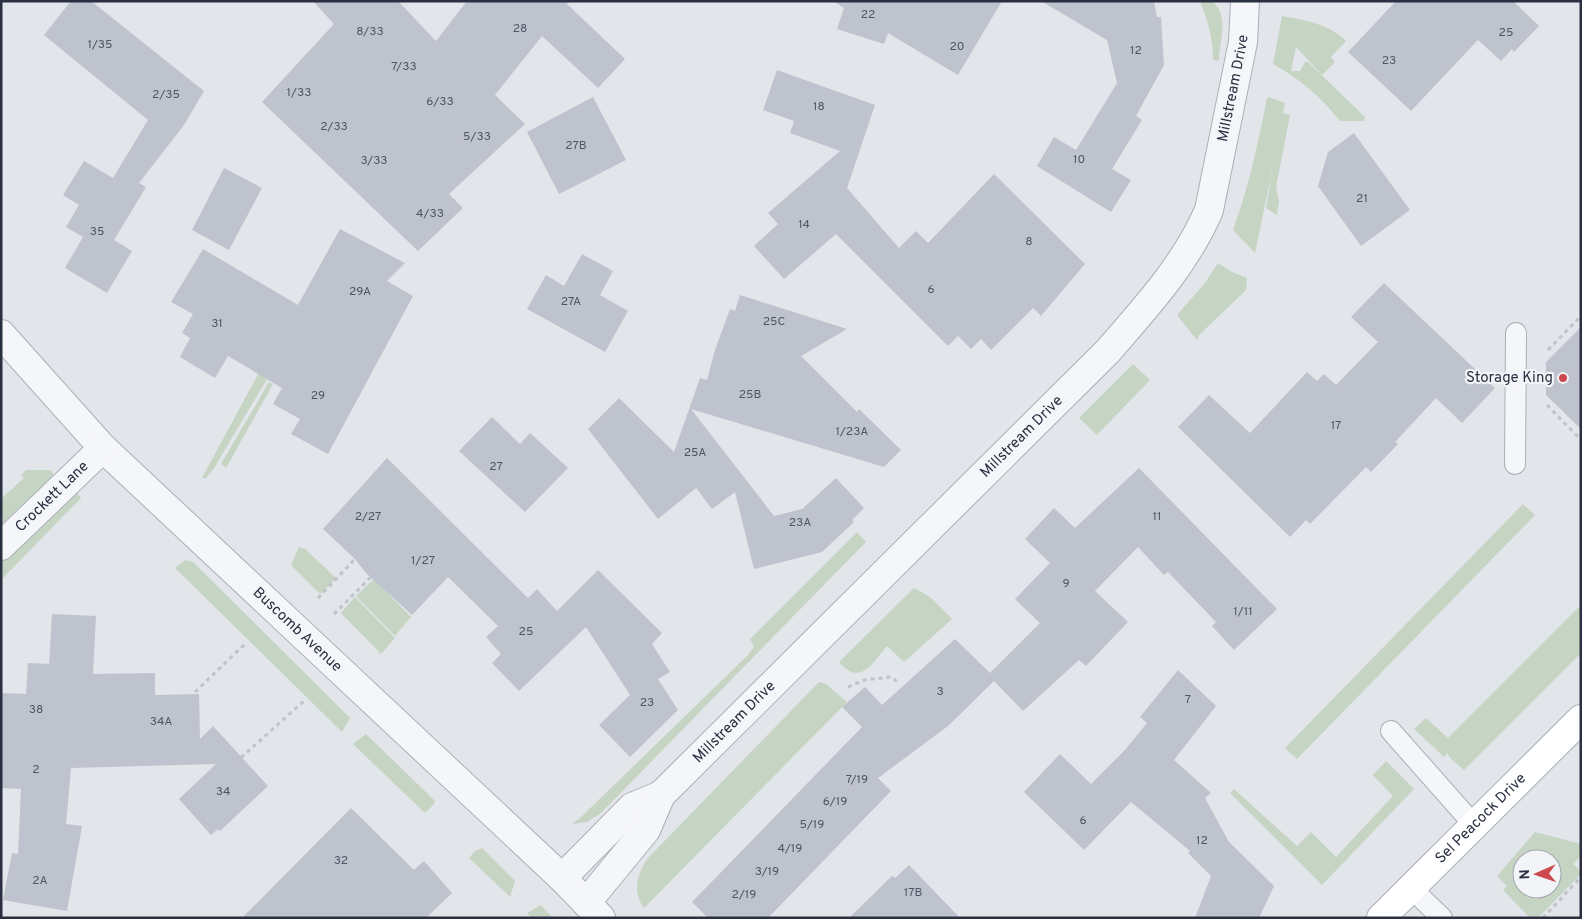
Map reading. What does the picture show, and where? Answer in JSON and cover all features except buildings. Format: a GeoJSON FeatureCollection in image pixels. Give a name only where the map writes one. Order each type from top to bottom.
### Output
{"type":"FeatureCollection","features":[{"type":"Feature","properties":{"kind":"main road","name":"Sel Peacock Drive"},"geometry":{"type":"LineString","coordinates":[[1381,918],[1581,719]]}},
{"type":"Feature","properties":{"kind":"street","name":"Millstream Drive"},"geometry":{"type":"LineString","coordinates":[[594,910],[646,830],[661,795],[1108,351],[1146,308],[1183,260],[1200,232],[1209,210],[1243,42],[1245,1]]}},
{"type":"Feature","properties":{"kind":"street","name":"Buscomb Avenue"},"geometry":{"type":"LineString","coordinates":[[1,334],[103,448],[594,910]]}},
{"type":"Feature","properties":{"kind":"street","name":"Crockett Lane"},"geometry":{"type":"LineString","coordinates":[[1,546],[103,448]]}},
{"type":"Feature","properties":{"kind":"street","name":"Millstream Drive"},"geometry":{"type":"LineString","coordinates":[[562,878],[632,807],[661,795]]}},
{"type":"Feature","properties":{"kind":"lane"},"geometry":{"type":"LineString","coordinates":[[1515,464],[1516,333]]}},
{"type":"Feature","properties":{"kind":"lane"},"geometry":{"type":"LineString","coordinates":[[1391,731],[1474,825]]}},
{"type":"Feature","properties":{"kind":"lane"},"geometry":{"type":"LineString","coordinates":[[1411,888],[1442,918]]}},
{"type":"Feature","properties":{"kind":"path"},"geometry":{"type":"LineString","coordinates":[[1546,351],[1581,316]]}},
{"type":"Feature","properties":{"kind":"path"},"geometry":{"type":"LineString","coordinates":[[1545,403],[1581,440]]}},
{"type":"Feature","properties":{"kind":"path"},"geometry":{"type":"LineString","coordinates":[[318,598],[355,559]]}},
{"type":"Feature","properties":{"kind":"path"},"geometry":{"type":"LineString","coordinates":[[334,614],[372,576]]}},
{"type":"Feature","properties":{"kind":"path"},"geometry":{"type":"LineString","coordinates":[[195,692],[246,643]]}},
{"type":"Feature","properties":{"kind":"path"},"geometry":{"type":"LineString","coordinates":[[848,686],[864,680],[890,677],[899,683]]}},
{"type":"Feature","properties":{"kind":"path"},"geometry":{"type":"LineString","coordinates":[[235,764],[304,701]]}},
{"type":"Feature","properties":{"kind":"path"},"geometry":{"type":"LineString","coordinates":[[1542,918],[1581,877]]}},
{"type":"Feature","properties":{"kind":"green space"},"geometry":{"type":"Polygon","coordinates":[[[1200,1],[1212,1],[1221,14],[1222,29],[1219,61],[1213,60],[1210,30],[1200,1]]]}},
{"type":"Feature","properties":{"kind":"green space"},"geometry":{"type":"Polygon","coordinates":[[[1282,16],[1308,21],[1325,27],[1340,35],[1346,41],[1331,57],[1335,62],[1322,75],[1296,47],[1291,71],[1300,71],[1305,62],[1308,62],[1365,117],[1364,121],[1340,121],[1310,89],[1273,64],[1282,16]]]}},
{"type":"Feature","properties":{"kind":"green space"},"geometry":{"type":"Polygon","coordinates":[[[1267,98],[1285,103],[1283,113],[1290,115],[1276,187],[1279,201],[1277,215],[1266,208],[1273,166],[1255,253],[1233,230],[1257,148],[1267,98]]]}},
{"type":"Feature","properties":{"kind":"green space"},"geometry":{"type":"Polygon","coordinates":[[[1218,263],[1232,272],[1247,278],[1246,290],[1198,336],[1197,340],[1177,315],[1205,283],[1218,263]]]}},
{"type":"Feature","properties":{"kind":"green space"},"geometry":{"type":"Polygon","coordinates":[[[283,328],[284,339],[263,377],[267,379],[214,468],[206,478],[202,478],[283,328]]]}},
{"type":"Feature","properties":{"kind":"green space"},"geometry":{"type":"Polygon","coordinates":[[[1133,364],[1150,380],[1097,435],[1079,418],[1133,364]]]}},
{"type":"Feature","properties":{"kind":"green space"},"geometry":{"type":"Polygon","coordinates":[[[269,382],[273,384],[226,468],[221,464],[269,382]]]}},
{"type":"Feature","properties":{"kind":"green space"},"geometry":{"type":"Polygon","coordinates":[[[26,470],[51,470],[53,474],[1,525],[1,499],[24,478],[21,475],[26,470]]]}},
{"type":"Feature","properties":{"kind":"green space"},"geometry":{"type":"Polygon","coordinates":[[[77,492],[81,498],[1,580],[1,561],[56,505],[77,492]]]}},
{"type":"Feature","properties":{"kind":"green space"},"geometry":{"type":"Polygon","coordinates":[[[1523,504],[1535,515],[1297,759],[1285,748],[1523,504]]]}},
{"type":"Feature","properties":{"kind":"green space"},"geometry":{"type":"Polygon","coordinates":[[[857,532],[866,542],[601,813],[587,822],[572,824],[747,656],[754,647],[750,639],[857,532]]]}},
{"type":"Feature","properties":{"kind":"green space"},"geometry":{"type":"Polygon","coordinates":[[[299,547],[305,549],[336,578],[322,593],[319,593],[291,565],[299,547]]]}},
{"type":"Feature","properties":{"kind":"green space"},"geometry":{"type":"Polygon","coordinates":[[[185,560],[193,562],[350,718],[342,732],[175,568],[185,560]]]}},
{"type":"Feature","properties":{"kind":"green space"},"geometry":{"type":"Polygon","coordinates":[[[374,579],[411,617],[395,636],[356,596],[374,579]]]}},
{"type":"Feature","properties":{"kind":"green space"},"geometry":{"type":"Polygon","coordinates":[[[914,588],[930,597],[952,619],[904,662],[887,646],[866,670],[860,672],[847,669],[839,662],[914,588]]]}},
{"type":"Feature","properties":{"kind":"green space"},"geometry":{"type":"Polygon","coordinates":[[[355,597],[395,638],[381,654],[341,613],[355,597]]]}},
{"type":"Feature","properties":{"kind":"green space"},"geometry":{"type":"Polygon","coordinates":[[[1581,605],[1581,653],[1464,770],[1447,753],[1444,757],[1414,729],[1426,718],[1448,738],[1581,605]]]}},
{"type":"Feature","properties":{"kind":"green space"},"geometry":{"type":"Polygon","coordinates":[[[819,682],[826,684],[847,702],[644,908],[640,902],[637,889],[641,869],[649,857],[819,682]]]}},
{"type":"Feature","properties":{"kind":"green space"},"geometry":{"type":"Polygon","coordinates":[[[366,734],[435,801],[425,813],[353,744],[366,734]]]}},
{"type":"Feature","properties":{"kind":"green space"},"geometry":{"type":"Polygon","coordinates":[[[1386,761],[1414,789],[1322,885],[1230,793],[1234,789],[1297,846],[1311,832],[1336,857],[1393,796],[1373,775],[1386,761]]]}},
{"type":"Feature","properties":{"kind":"green space"},"geometry":{"type":"Polygon","coordinates":[[[1535,832],[1581,844],[1581,856],[1573,864],[1581,871],[1581,874],[1562,893],[1562,849],[1520,849],[1535,832]]]}},
{"type":"Feature","properties":{"kind":"green space"},"geometry":{"type":"Polygon","coordinates":[[[482,848],[515,881],[510,897],[469,858],[475,851],[482,848]]]}},
{"type":"Feature","properties":{"kind":"green space"},"geometry":{"type":"Polygon","coordinates":[[[1512,859],[1512,899],[1557,899],[1538,918],[1530,918],[1503,890],[1507,886],[1497,876],[1512,859]]]}},
{"type":"Feature","properties":{"kind":"green space"},"geometry":{"type":"Polygon","coordinates":[[[541,905],[553,918],[532,918],[527,913],[541,905]]]}},
{"type":"Feature","properties":{"kind":"place","name":"Storage King"},"geometry":{"type":"Point","coordinates":[1563,378]}}]}
